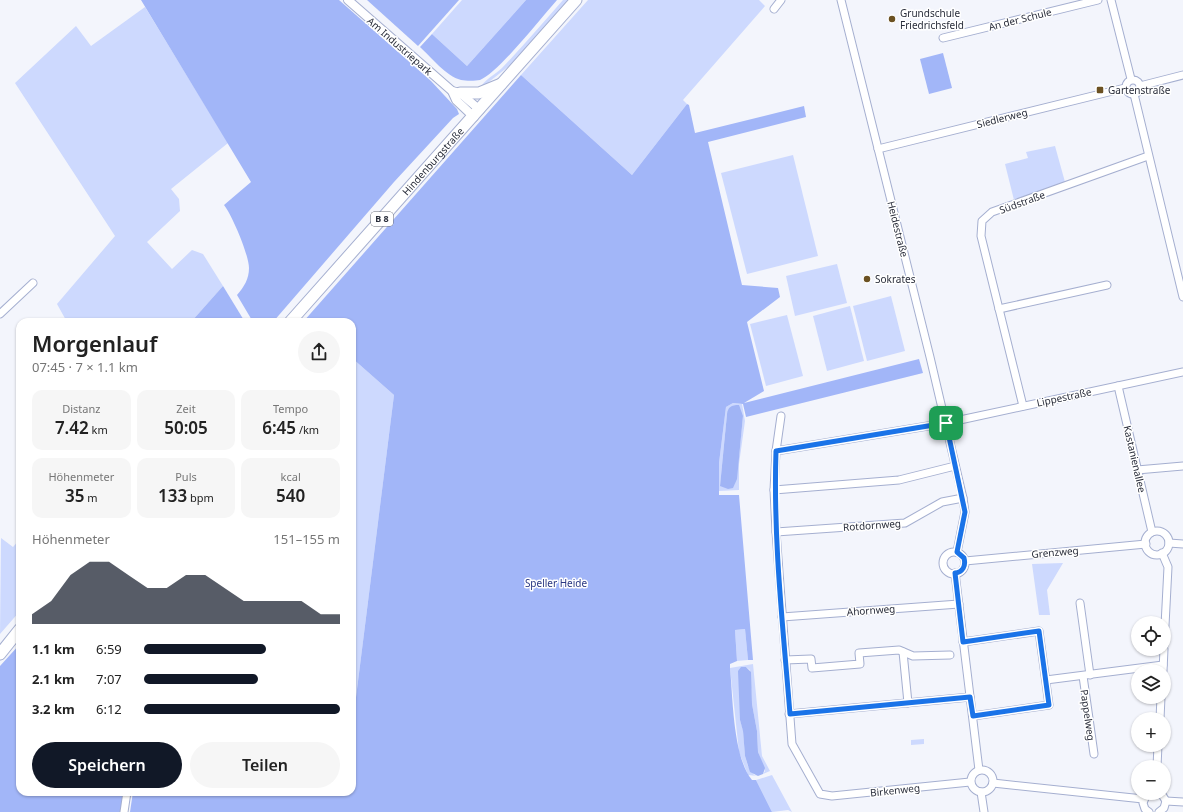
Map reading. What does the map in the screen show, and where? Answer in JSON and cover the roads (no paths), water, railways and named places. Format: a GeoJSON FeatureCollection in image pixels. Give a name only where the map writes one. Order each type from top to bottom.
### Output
{"type":"FeatureCollection","features":[{"type":"Feature","properties":{"kind":"main road","name":"Hindenburgstraße"},"geometry":{"type":"LineString","coordinates":[[294,318],[504,83],[576,0]]}},
{"type":"Feature","properties":{"kind":"main road"},"geometry":{"type":"LineString","coordinates":[[456,92],[479,93],[504,83]]}},
{"type":"Feature","properties":{"kind":"main road"},"geometry":{"type":"LineString","coordinates":[[0,654],[16,634]]}},
{"type":"Feature","properties":{"kind":"street","name":"Am Industriepark"},"geometry":{"type":"LineString","coordinates":[[348,0],[456,92],[477,113]]}},
{"type":"Feature","properties":{"kind":"street"},"geometry":{"type":"LineString","coordinates":[[774,9],[781,0]]}},
{"type":"Feature","properties":{"kind":"street","name":"Heidestraße"},"geometry":{"type":"LineString","coordinates":[[841,0],[946,423],[963,498],[965,512],[957,552]]}},
{"type":"Feature","properties":{"kind":"street","name":"An der Schule"},"geometry":{"type":"LineString","coordinates":[[943,38],[1098,0]]}},
{"type":"Feature","properties":{"kind":"street"},"geometry":{"type":"LineString","coordinates":[[1111,0],[1131,79]]}},
{"type":"Feature","properties":{"kind":"street"},"geometry":{"type":"LineString","coordinates":[[1140,86],[1183,75]]}},
{"type":"Feature","properties":{"kind":"street"},"geometry":{"type":"LineString","coordinates":[[1131,79],[1138,82],[1140,86]]}},
{"type":"Feature","properties":{"kind":"street"},"geometry":{"type":"LineString","coordinates":[[1131,79],[1127,81],[1125,88],[1127,92],[1134,94],[1140,90],[1140,86]]}},
{"type":"Feature","properties":{"kind":"street","name":"Siedlerweg"},"geometry":{"type":"LineString","coordinates":[[878,149],[1125,88]]}},
{"type":"Feature","properties":{"kind":"street"},"geometry":{"type":"LineString","coordinates":[[1134,94],[1183,297]]}},
{"type":"Feature","properties":{"kind":"street","name":"Südstraße"},"geometry":{"type":"LineString","coordinates":[[1023,406],[981,236],[982,221],[992,212],[1148,156]]}},
{"type":"Feature","properties":{"kind":"street"},"geometry":{"type":"LineString","coordinates":[[0,314],[33,283]]}},
{"type":"Feature","properties":{"kind":"street"},"geometry":{"type":"LineString","coordinates":[[999,308],[1107,285]]}},
{"type":"Feature","properties":{"kind":"street","name":"Lippestraße"},"geometry":{"type":"LineString","coordinates":[[946,423],[1183,372]]}},
{"type":"Feature","properties":{"kind":"street","name":"Kastanienallee"},"geometry":{"type":"LineString","coordinates":[[1118,386],[1152,532]]}},
{"type":"Feature","properties":{"kind":"street"},"geometry":{"type":"LineString","coordinates":[[781,416],[776,451],[774,490],[778,576],[790,714],[970,697]]}},
{"type":"Feature","properties":{"kind":"street"},"geometry":{"type":"LineString","coordinates":[[776,451],[946,423]]}},
{"type":"Feature","properties":{"kind":"street"},"geometry":{"type":"LineString","coordinates":[[774,490],[899,480],[955,466]]}},
{"type":"Feature","properties":{"kind":"street"},"geometry":{"type":"LineString","coordinates":[[1137,470],[1183,466]]}},
{"type":"Feature","properties":{"kind":"street","name":"Rotdornweg"},"geometry":{"type":"LineString","coordinates":[[776,532],[905,522],[942,502],[963,498]]}},
{"type":"Feature","properties":{"kind":"street"},"geometry":{"type":"LineString","coordinates":[[1152,532],[1164,533],[1169,539],[1167,549],[1162,554],[1152,553],[1147,548],[1147,537],[1152,532]]}},
{"type":"Feature","properties":{"kind":"street"},"geometry":{"type":"LineString","coordinates":[[1169,543],[1183,544]]}},
{"type":"Feature","properties":{"kind":"street","name":"Grenzweg"},"geometry":{"type":"LineString","coordinates":[[965,561],[1146,544]]}},
{"type":"Feature","properties":{"kind":"street"},"geometry":{"type":"LineString","coordinates":[[950,552],[957,552],[965,561],[961,571],[955,573],[946,570],[944,560],[950,552]]}},
{"type":"Feature","properties":{"kind":"street"},"geometry":{"type":"LineString","coordinates":[[1162,554],[1168,567],[1165,616]]}},
{"type":"Feature","properties":{"kind":"street"},"geometry":{"type":"LineString","coordinates":[[955,573],[979,770]]}},
{"type":"Feature","properties":{"kind":"street","name":"Pappelweg"},"geometry":{"type":"LineString","coordinates":[[1080,603],[1094,754]]}},
{"type":"Feature","properties":{"kind":"street","name":"Ahornweg"},"geometry":{"type":"LineString","coordinates":[[782,617],[959,604]]}},
{"type":"Feature","properties":{"kind":"street"},"geometry":{"type":"LineString","coordinates":[[963,642],[1039,631],[1046,680],[1049,705],[973,716]]}},
{"type":"Feature","properties":{"kind":"street"},"geometry":{"type":"LineString","coordinates":[[785,660],[811,659],[812,668],[860,664],[859,654],[899,650],[913,656],[950,655]]}},
{"type":"Feature","properties":{"kind":"street"},"geometry":{"type":"LineString","coordinates":[[903,652],[908,703]]}},
{"type":"Feature","properties":{"kind":"street","name":"Pappelweg"},"geometry":{"type":"LineString","coordinates":[[1046,680],[1131,671]]}},
{"type":"Feature","properties":{"kind":"street","name":"Birkenweg"},"geometry":{"type":"LineString","coordinates":[[790,714],[792,744],[820,794],[832,796],[970,782]]}},
{"type":"Feature","properties":{"kind":"street"},"geometry":{"type":"LineString","coordinates":[[979,770],[972,776],[970,782],[973,788],[981,792],[988,791],[993,783]]}},
{"type":"Feature","properties":{"kind":"street"},"geometry":{"type":"LineString","coordinates":[[979,770],[989,773],[993,783]]}},
{"type":"Feature","properties":{"kind":"street"},"geometry":{"type":"LineString","coordinates":[[993,783],[1131,795]]}},
{"type":"Feature","properties":{"kind":"street"},"geometry":{"type":"LineString","coordinates":[[981,792],[984,812]]}},
{"type":"Feature","properties":{"kind":"street"},"geometry":{"type":"LineString","coordinates":[[124,812],[126,796]]}},
{"type":"Feature","properties":{"kind":"street"},"geometry":{"type":"LineString","coordinates":[[1144,800],[1143,806],[1149,812]]}},
{"type":"Feature","properties":{"kind":"street"},"geometry":{"type":"LineString","coordinates":[[1159,812],[1164,808],[1166,802],[1183,802]]}},
{"type":"Feature","properties":{"kind":"place","name":"Grundschule Friedrichsfeld"},"geometry":{"type":"Point","coordinates":[892,19]}},
{"type":"Feature","properties":{"kind":"place","name":"Gartenstraße"},"geometry":{"type":"Point","coordinates":[1100,90]}},
{"type":"Feature","properties":{"kind":"place","name":"Sokrates"},"geometry":{"type":"Point","coordinates":[867,279]}},
{"type":"Feature","properties":{"kind":"park label","name":"Speller Heide"},"geometry":{"type":"Point","coordinates":[556,583]}}]}
